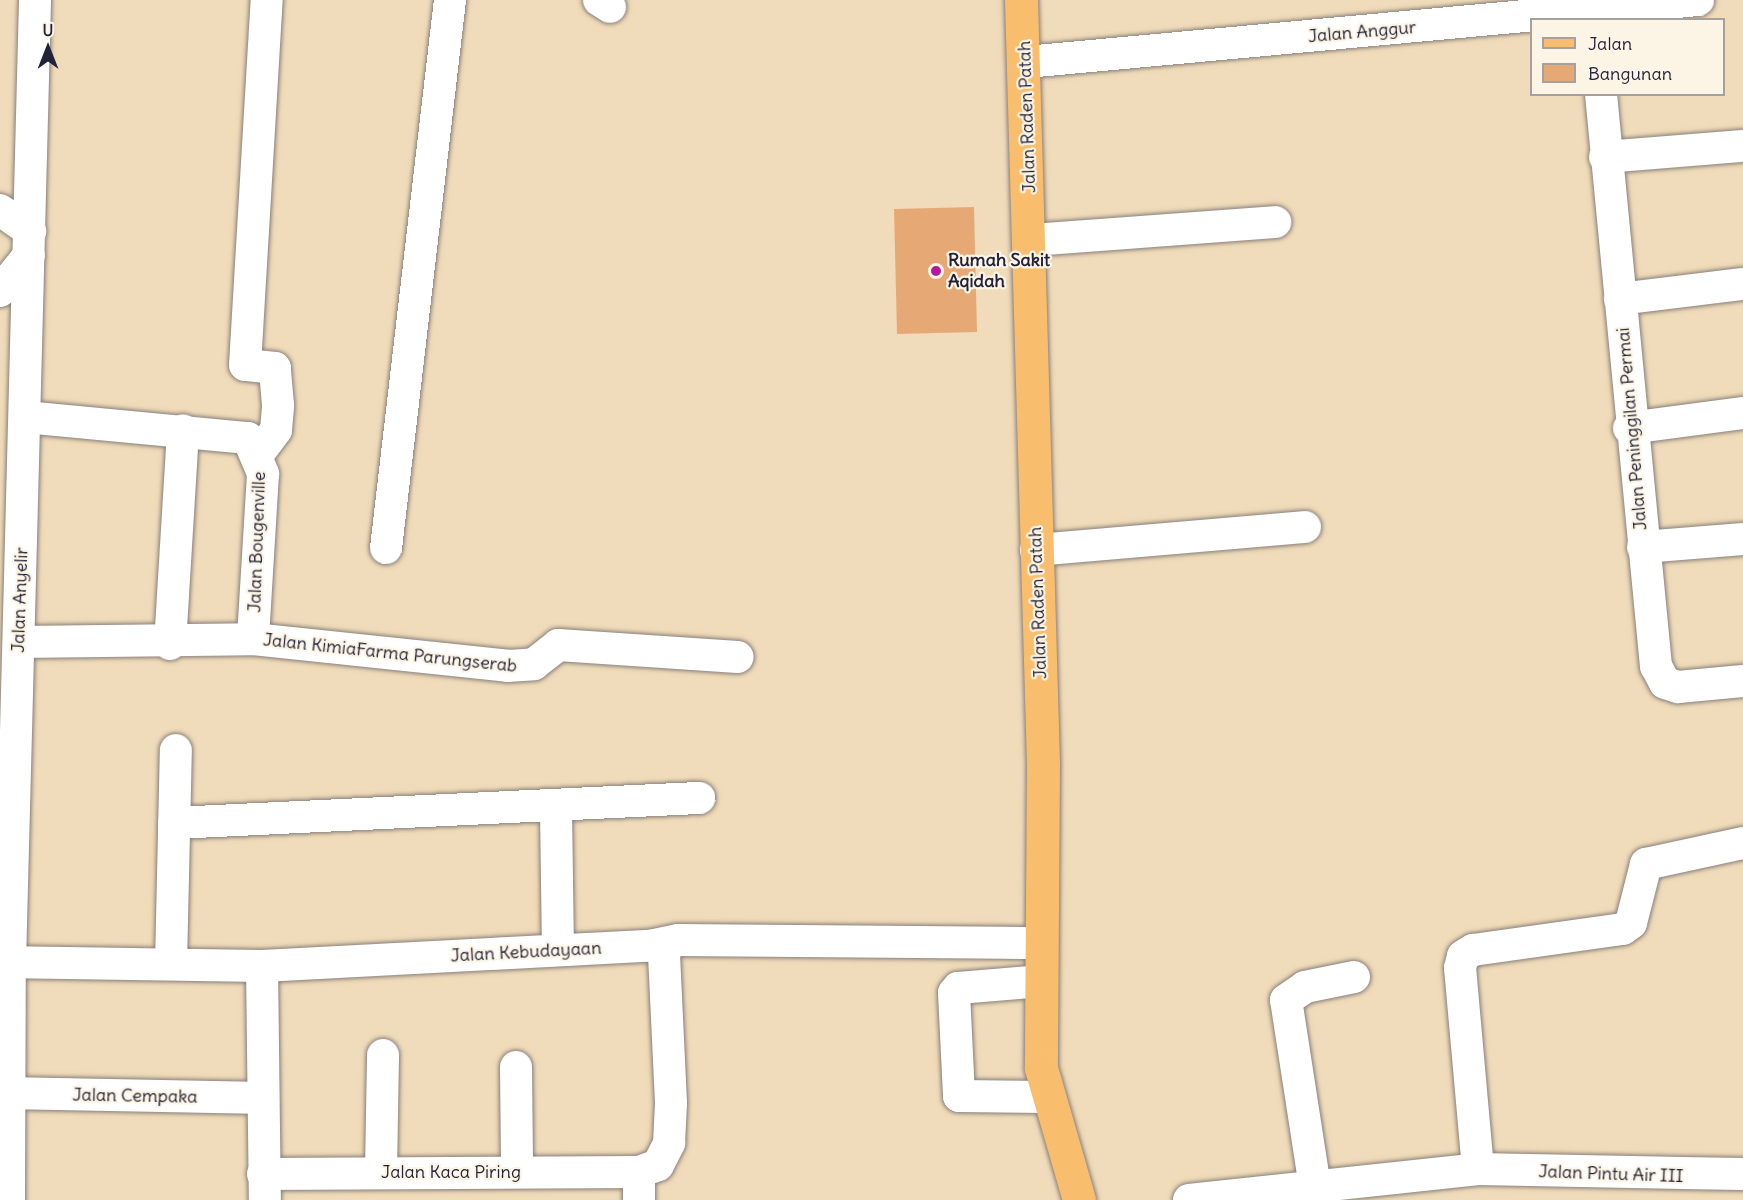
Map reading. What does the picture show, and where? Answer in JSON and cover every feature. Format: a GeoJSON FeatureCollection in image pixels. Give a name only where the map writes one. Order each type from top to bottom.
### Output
{"type":"FeatureCollection","features":[{"type":"Feature","properties":{"kind":"main road","name":"Jalan Raden Patah"},"geometry":{"type":"LineString","coordinates":[[1021,0],[1026,62],[1031,240],[1042,981],[1046,1097],[1079,1200]]}},
{"type":"Feature","properties":{"kind":"street","name":"Jalan Anyelir"},"geometry":{"type":"LineString","coordinates":[[9,1200],[5,962],[19,642],[12,461],[25,417],[35,0]]}},
{"type":"Feature","properties":{"kind":"street"},"geometry":{"type":"LineString","coordinates":[[258,454],[276,430],[278,405],[275,368],[245,364],[267,0]]}},
{"type":"Feature","properties":{"kind":"street"},"geometry":{"type":"LineString","coordinates":[[386,548],[450,0]]}},
{"type":"Feature","properties":{"kind":"street","name":"Jalan Anggur"},"geometry":{"type":"LineString","coordinates":[[1026,62],[1482,11],[1595,16],[1698,0]]}},
{"type":"Feature","properties":{"kind":"street","name":"Jalan Peninggilan Permai"},"geometry":{"type":"LineString","coordinates":[[1601,96],[1605,157],[1620,298],[1629,428],[1656,666],[1665,683],[1678,687],[1743,681]]}},
{"type":"Feature","properties":{"kind":"street"},"geometry":{"type":"LineString","coordinates":[[1605,157],[1743,146]]}},
{"type":"Feature","properties":{"kind":"street"},"geometry":{"type":"LineString","coordinates":[[0,210],[30,243],[0,291]]}},
{"type":"Feature","properties":{"kind":"street"},"geometry":{"type":"LineString","coordinates":[[1031,240],[1275,222]]}},
{"type":"Feature","properties":{"kind":"street"},"geometry":{"type":"LineString","coordinates":[[1620,298],[1743,284]]}},
{"type":"Feature","properties":{"kind":"street"},"geometry":{"type":"LineString","coordinates":[[1629,428],[1743,413]]}},
{"type":"Feature","properties":{"kind":"street","name":"Jalan Bougenville"},"geometry":{"type":"LineString","coordinates":[[19,642],[170,644],[253,639],[263,474],[258,454],[248,438],[183,430],[25,417]]}},
{"type":"Feature","properties":{"kind":"street"},"geometry":{"type":"LineString","coordinates":[[170,644],[183,430]]}},
{"type":"Feature","properties":{"kind":"street"},"geometry":{"type":"LineString","coordinates":[[1036,550],[1305,527]]}},
{"type":"Feature","properties":{"kind":"street"},"geometry":{"type":"LineString","coordinates":[[1643,548],[1743,539]]}},
{"type":"Feature","properties":{"kind":"street","name":"Jalan KimiaFarma Parungserab"},"geometry":{"type":"LineString","coordinates":[[253,639],[528,666],[558,645],[738,657]]}},
{"type":"Feature","properties":{"kind":"street"},"geometry":{"type":"LineString","coordinates":[[171,964],[176,750]]}},
{"type":"Feature","properties":{"kind":"street"},"geometry":{"type":"LineString","coordinates":[[174,823],[556,808],[699,798]]}},
{"type":"Feature","properties":{"kind":"street"},"geometry":{"type":"LineString","coordinates":[[556,808],[558,950]]}},
{"type":"Feature","properties":{"kind":"street"},"geometry":{"type":"LineString","coordinates":[[1478,1169],[1460,968],[1463,956],[1473,950],[1623,929],[1632,923],[1646,864],[1743,843]]}},
{"type":"Feature","properties":{"kind":"street","name":"Jalan Kebudayaan"},"geometry":{"type":"LineString","coordinates":[[5,962],[262,966],[668,944],[1042,943]]}},
{"type":"Feature","properties":{"kind":"street"},"geometry":{"type":"LineString","coordinates":[[639,1186],[658,1165],[669,1143],[668,944]]}},
{"type":"Feature","properties":{"kind":"street"},"geometry":{"type":"LineString","coordinates":[[262,966],[264,1187]]}},
{"type":"Feature","properties":{"kind":"street"},"geometry":{"type":"LineString","coordinates":[[1315,1186],[1286,1000],[1305,987],[1354,977]]}},
{"type":"Feature","properties":{"kind":"street"},"geometry":{"type":"LineString","coordinates":[[1042,981],[958,988],[954,993],[959,1096],[1046,1097]]}},
{"type":"Feature","properties":{"kind":"street"},"geometry":{"type":"LineString","coordinates":[[381,1172],[383,1055]]}},
{"type":"Feature","properties":{"kind":"street"},"geometry":{"type":"LineString","coordinates":[[516,1066],[517,1171]]}},
{"type":"Feature","properties":{"kind":"street","name":"Jalan Cempaka"},"geometry":{"type":"LineString","coordinates":[[8,1093],[263,1098]]}},
{"type":"Feature","properties":{"kind":"street","name":"Jalan Pintu Air III"},"geometry":{"type":"LineString","coordinates":[[1189,1200],[1478,1169],[1607,1187],[1743,1174]]}},
{"type":"Feature","properties":{"kind":"street","name":"Jalan Kaca Piring"},"geometry":{"type":"LineString","coordinates":[[264,1187],[381,1172],[517,1171],[639,1186]]}},
{"type":"Feature","properties":{"kind":"building","name":"Rumah Sakit Aqidah"},"geometry":{"type":"Polygon","coordinates":[[[974,207],[977,332],[897,334],[894,209],[974,207]]]}},
{"type":"Feature","properties":{"kind":"place","name":"Rumah Sakit Aqidah"},"geometry":{"type":"Point","coordinates":[936,271]}}]}
